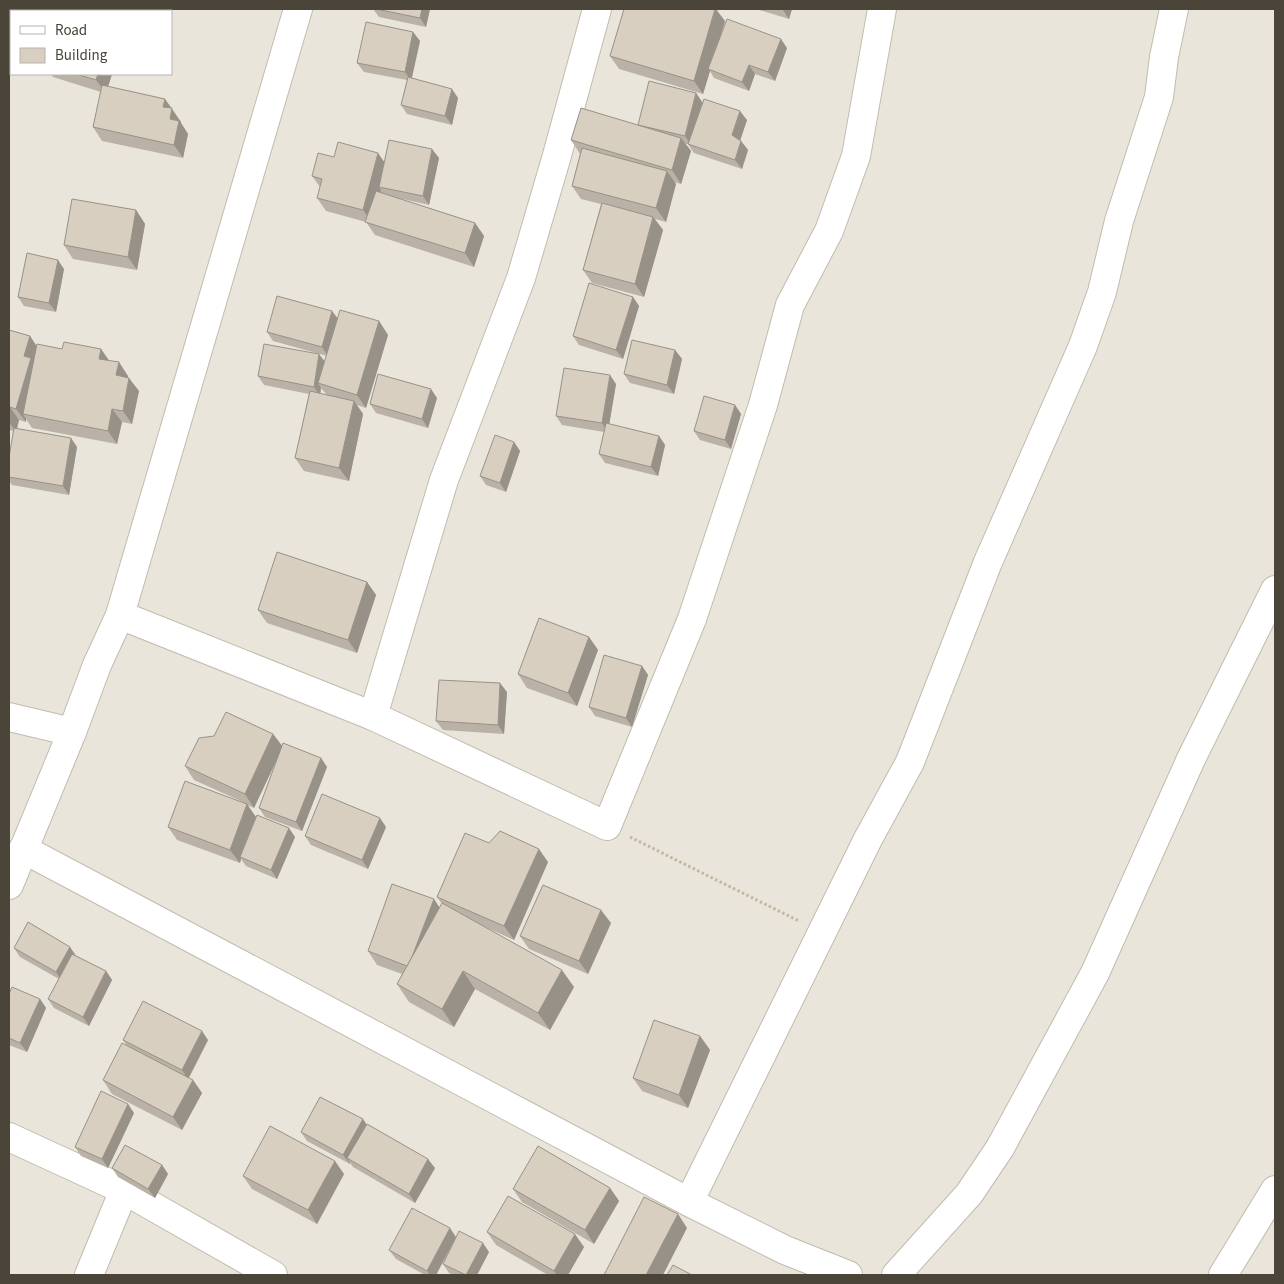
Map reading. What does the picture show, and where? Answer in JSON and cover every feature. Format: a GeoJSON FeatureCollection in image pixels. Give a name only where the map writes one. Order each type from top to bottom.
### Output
{"type":"FeatureCollection","features":[{"type":"Feature","properties":{"kind":"street"},"geometry":{"type":"LineString","coordinates":[[9,885],[72,732],[97,665],[120,615],[298,9]]}},
{"type":"Feature","properties":{"kind":"street"},"geometry":{"type":"LineString","coordinates":[[372,716],[444,480],[521,278],[597,9]]}},
{"type":"Feature","properties":{"kind":"street"},"geometry":{"type":"LineString","coordinates":[[120,615],[372,716],[607,826],[692,619],[763,405],[790,305],[829,231],[856,156],[882,9]]}},
{"type":"Feature","properties":{"kind":"street"},"geometry":{"type":"LineString","coordinates":[[689,1202],[868,838],[910,762],[988,562],[1083,346],[1102,292],[1119,221],[1159,97],[1164,57],[1174,9]]}},
{"type":"Feature","properties":{"kind":"street"},"geometry":{"type":"LineString","coordinates":[[896,1275],[969,1194],[1000,1148],[1095,973],[1191,759],[1275,590]]}},
{"type":"Feature","properties":{"kind":"street"},"geometry":{"type":"LineString","coordinates":[[9,717],[72,732]]}},
{"type":"Feature","properties":{"kind":"street"},"geometry":{"type":"LineString","coordinates":[[23,849],[689,1202],[785,1250],[848,1275]]}},
{"type":"Feature","properties":{"kind":"street"},"geometry":{"type":"LineString","coordinates":[[9,1137],[124,1190],[274,1275]]}},
{"type":"Feature","properties":{"kind":"street"},"geometry":{"type":"LineString","coordinates":[[89,1275],[124,1190]]}},
{"type":"Feature","properties":{"kind":"street"},"geometry":{"type":"LineString","coordinates":[[1223,1275],[1275,1190]]}},
{"type":"Feature","properties":{"kind":"path"},"geometry":{"type":"LineString","coordinates":[[607,826],[822,932]]}},
{"type":"Feature","properties":{"kind":"shaded area"},"geometry":{"type":"Polygon","coordinates":[[[9,9],[1275,9],[1275,1275],[9,1275],[9,9]]]}},
{"type":"Feature","properties":{"kind":"building"},"geometry":{"type":"Polygon","coordinates":[[[46,9],[119,9],[118,10],[46,9]]]}},
{"type":"Feature","properties":{"kind":"building"},"geometry":{"type":"Polygon","coordinates":[[[376,9],[422,9],[420,18],[376,9]]]}},
{"type":"Feature","properties":{"kind":"building"},"geometry":{"type":"Polygon","coordinates":[[[624,9],[715,9],[694,81],[610,56],[624,9]]]}},
{"type":"Feature","properties":{"kind":"building"},"geometry":{"type":"Polygon","coordinates":[[[727,19],[781,39],[768,72],[749,65],[742,82],[708,69],[727,19]]]}},
{"type":"Feature","properties":{"kind":"building"},"geometry":{"type":"Polygon","coordinates":[[[366,22],[413,32],[405,72],[357,63],[366,22]]]}},
{"type":"Feature","properties":{"kind":"building"},"geometry":{"type":"Polygon","coordinates":[[[79,75],[98,75],[96,80],[79,75]]]}},
{"type":"Feature","properties":{"kind":"building"},"geometry":{"type":"Polygon","coordinates":[[[408,77],[452,89],[445,116],[401,105],[408,77]]]}},
{"type":"Feature","properties":{"kind":"building"},"geometry":{"type":"Polygon","coordinates":[[[649,81],[696,93],[685,136],[638,125],[649,81]]]}},
{"type":"Feature","properties":{"kind":"building"},"geometry":{"type":"Polygon","coordinates":[[[102,85],[165,99],[163,107],[172,108],[170,119],[179,121],[174,145],[93,127],[102,85]]]}},
{"type":"Feature","properties":{"kind":"building"},"geometry":{"type":"Polygon","coordinates":[[[704,99],[740,111],[732,135],[741,141],[735,160],[688,144],[704,99]]]}},
{"type":"Feature","properties":{"kind":"building"},"geometry":{"type":"Polygon","coordinates":[[[581,108],[681,138],[672,170],[571,140],[581,108]]]}},
{"type":"Feature","properties":{"kind":"building"},"geometry":{"type":"Polygon","coordinates":[[[389,140],[432,149],[423,196],[379,187],[389,140]]]}},
{"type":"Feature","properties":{"kind":"building"},"geometry":{"type":"Polygon","coordinates":[[[338,142],[378,153],[363,210],[317,198],[322,179],[312,176],[318,153],[334,157],[338,142]]]}},
{"type":"Feature","properties":{"kind":"building"},"geometry":{"type":"Polygon","coordinates":[[[582,148],[667,171],[656,208],[572,186],[582,148]]]}},
{"type":"Feature","properties":{"kind":"building"},"geometry":{"type":"Polygon","coordinates":[[[376,191],[475,223],[465,253],[365,222],[376,191]]]}},
{"type":"Feature","properties":{"kind":"building"},"geometry":{"type":"Polygon","coordinates":[[[72,199],[136,210],[128,257],[64,245],[72,199]]]}},
{"type":"Feature","properties":{"kind":"building"},"geometry":{"type":"Polygon","coordinates":[[[602,203],[653,217],[635,284],[583,270],[602,203]]]}},
{"type":"Feature","properties":{"kind":"building"},"geometry":{"type":"Polygon","coordinates":[[[27,253],[58,260],[49,303],[18,297],[27,253]]]}},
{"type":"Feature","properties":{"kind":"building"},"geometry":{"type":"Polygon","coordinates":[[[589,283],[633,297],[616,350],[573,336],[589,283]]]}},
{"type":"Feature","properties":{"kind":"building"},"geometry":{"type":"Polygon","coordinates":[[[277,296],[332,311],[322,347],[267,332],[277,296]]]}},
{"type":"Feature","properties":{"kind":"building"},"geometry":{"type":"Polygon","coordinates":[[[340,310],[379,321],[357,395],[318,383],[340,310]]]}},
{"type":"Feature","properties":{"kind":"building"},"geometry":{"type":"Polygon","coordinates":[[[9,330],[30,336],[24,356],[31,358],[16,409],[10,407],[9,411],[9,330]]]}},
{"type":"Feature","properties":{"kind":"building"},"geometry":{"type":"Polygon","coordinates":[[[632,340],[675,350],[667,385],[624,374],[632,340]]]}},
{"type":"Feature","properties":{"kind":"building"},"geometry":{"type":"Polygon","coordinates":[[[64,342],[101,349],[99,359],[119,362],[116,375],[129,378],[123,411],[112,409],[108,431],[23,414],[37,344],[62,349],[64,342]]]}},
{"type":"Feature","properties":{"kind":"building"},"geometry":{"type":"Polygon","coordinates":[[[264,344],[319,354],[314,387],[258,376],[264,344]]]}},
{"type":"Feature","properties":{"kind":"building"},"geometry":{"type":"Polygon","coordinates":[[[564,368],[610,375],[602,423],[556,416],[564,368]]]}},
{"type":"Feature","properties":{"kind":"building"},"geometry":{"type":"Polygon","coordinates":[[[378,374],[431,389],[422,419],[370,404],[378,374]]]}},
{"type":"Feature","properties":{"kind":"building"},"geometry":{"type":"Polygon","coordinates":[[[310,391],[354,401],[339,468],[295,458],[310,391]]]}},
{"type":"Feature","properties":{"kind":"building"},"geometry":{"type":"Polygon","coordinates":[[[704,396],[735,405],[725,440],[694,431],[704,396]]]}},
{"type":"Feature","properties":{"kind":"building"},"geometry":{"type":"Polygon","coordinates":[[[606,423],[659,436],[651,467],[599,454],[606,423]]]}},
{"type":"Feature","properties":{"kind":"building"},"geometry":{"type":"Polygon","coordinates":[[[14,428],[71,438],[63,486],[9,477],[9,457],[14,428]]]}},
{"type":"Feature","properties":{"kind":"building"},"geometry":{"type":"Polygon","coordinates":[[[495,435],[514,442],[500,483],[480,476],[495,435]]]}},
{"type":"Feature","properties":{"kind":"building"},"geometry":{"type":"Polygon","coordinates":[[[277,552],[367,582],[348,640],[258,610],[277,552]]]}},
{"type":"Feature","properties":{"kind":"building"},"geometry":{"type":"Polygon","coordinates":[[[539,618],[589,637],[568,693],[518,674],[539,618]]]}},
{"type":"Feature","properties":{"kind":"building"},"geometry":{"type":"Polygon","coordinates":[[[604,655],[642,666],[626,718],[589,707],[604,655]]]}},
{"type":"Feature","properties":{"kind":"building"},"geometry":{"type":"Polygon","coordinates":[[[439,680],[500,683],[498,725],[436,721],[439,680]]]}},
{"type":"Feature","properties":{"kind":"building"},"geometry":{"type":"Polygon","coordinates":[[[226,712],[273,734],[245,794],[185,766],[199,738],[214,736],[226,712]]]}},
{"type":"Feature","properties":{"kind":"building"},"geometry":{"type":"Polygon","coordinates":[[[283,743],[321,758],[296,822],[259,808],[283,743]]]}},
{"type":"Feature","properties":{"kind":"building"},"geometry":{"type":"Polygon","coordinates":[[[185,781],[247,804],[230,850],[168,827],[185,781]]]}},
{"type":"Feature","properties":{"kind":"building"},"geometry":{"type":"Polygon","coordinates":[[[322,794],[380,818],[362,860],[305,836],[322,794]]]}},
{"type":"Feature","properties":{"kind":"building"},"geometry":{"type":"Polygon","coordinates":[[[257,815],[289,828],[271,870],[240,857],[257,815]]]}},
{"type":"Feature","properties":{"kind":"building"},"geometry":{"type":"Polygon","coordinates":[[[500,831],[539,849],[504,926],[437,897],[465,833],[489,843],[500,831]]]}},
{"type":"Feature","properties":{"kind":"building"},"geometry":{"type":"Polygon","coordinates":[[[392,884],[434,899],[407,966],[368,951],[392,884]]]}},
{"type":"Feature","properties":{"kind":"building"},"geometry":{"type":"Polygon","coordinates":[[[543,885],[601,910],[579,961],[520,936],[543,885]]]}},
{"type":"Feature","properties":{"kind":"building"},"geometry":{"type":"Polygon","coordinates":[[[442,903],[562,970],[538,1013],[463,971],[442,1009],[397,984],[442,903]]]}},
{"type":"Feature","properties":{"kind":"building"},"geometry":{"type":"Polygon","coordinates":[[[28,922],[70,947],[56,972],[14,948],[28,922]]]}},
{"type":"Feature","properties":{"kind":"building"},"geometry":{"type":"Polygon","coordinates":[[[72,954],[106,971],[83,1017],[48,999],[72,954]]]}},
{"type":"Feature","properties":{"kind":"building"},"geometry":{"type":"Polygon","coordinates":[[[12,987],[40,999],[20,1043],[9,1038],[9,994],[12,987]]]}},
{"type":"Feature","properties":{"kind":"building"},"geometry":{"type":"Polygon","coordinates":[[[143,1001],[202,1031],[182,1070],[123,1040],[143,1001]]]}},
{"type":"Feature","properties":{"kind":"building"},"geometry":{"type":"Polygon","coordinates":[[[654,1020],[700,1036],[679,1095],[633,1078],[654,1020]]]}},
{"type":"Feature","properties":{"kind":"building"},"geometry":{"type":"Polygon","coordinates":[[[122,1043],[193,1080],[173,1117],[103,1080],[122,1043]]]}},
{"type":"Feature","properties":{"kind":"building"},"geometry":{"type":"Polygon","coordinates":[[[101,1091],[128,1104],[102,1159],[75,1147],[101,1091]]]}},
{"type":"Feature","properties":{"kind":"building"},"geometry":{"type":"Polygon","coordinates":[[[320,1097],[363,1119],[343,1155],[301,1132],[320,1097]]]}},
{"type":"Feature","properties":{"kind":"building"},"geometry":{"type":"Polygon","coordinates":[[[367,1124],[428,1159],[409,1194],[347,1158],[367,1124]]]}},
{"type":"Feature","properties":{"kind":"building"},"geometry":{"type":"Polygon","coordinates":[[[270,1126],[335,1161],[308,1210],[243,1176],[270,1126]]]}},
{"type":"Feature","properties":{"kind":"building"},"geometry":{"type":"Polygon","coordinates":[[[125,1145],[162,1165],[148,1189],[112,1168],[125,1145]]]}},
{"type":"Feature","properties":{"kind":"building"},"geometry":{"type":"Polygon","coordinates":[[[538,1146],[610,1188],[585,1230],[513,1189],[538,1146]]]}},
{"type":"Feature","properties":{"kind":"building"},"geometry":{"type":"Polygon","coordinates":[[[508,1196],[575,1234],[554,1271],[487,1232],[508,1196]]]}},
{"type":"Feature","properties":{"kind":"building"},"geometry":{"type":"Polygon","coordinates":[[[644,1197],[678,1214],[646,1275],[604,1275],[644,1197]]]}},
{"type":"Feature","properties":{"kind":"building"},"geometry":{"type":"Polygon","coordinates":[[[412,1208],[450,1228],[427,1271],[389,1250],[412,1208]]]}},
{"type":"Feature","properties":{"kind":"building"},"geometry":{"type":"Polygon","coordinates":[[[459,1231],[483,1243],[466,1275],[443,1264],[459,1231]]]}},
{"type":"Feature","properties":{"kind":"building"},"geometry":{"type":"Polygon","coordinates":[[[673,1265],[692,1275],[667,1275],[673,1265]]]}}]}
